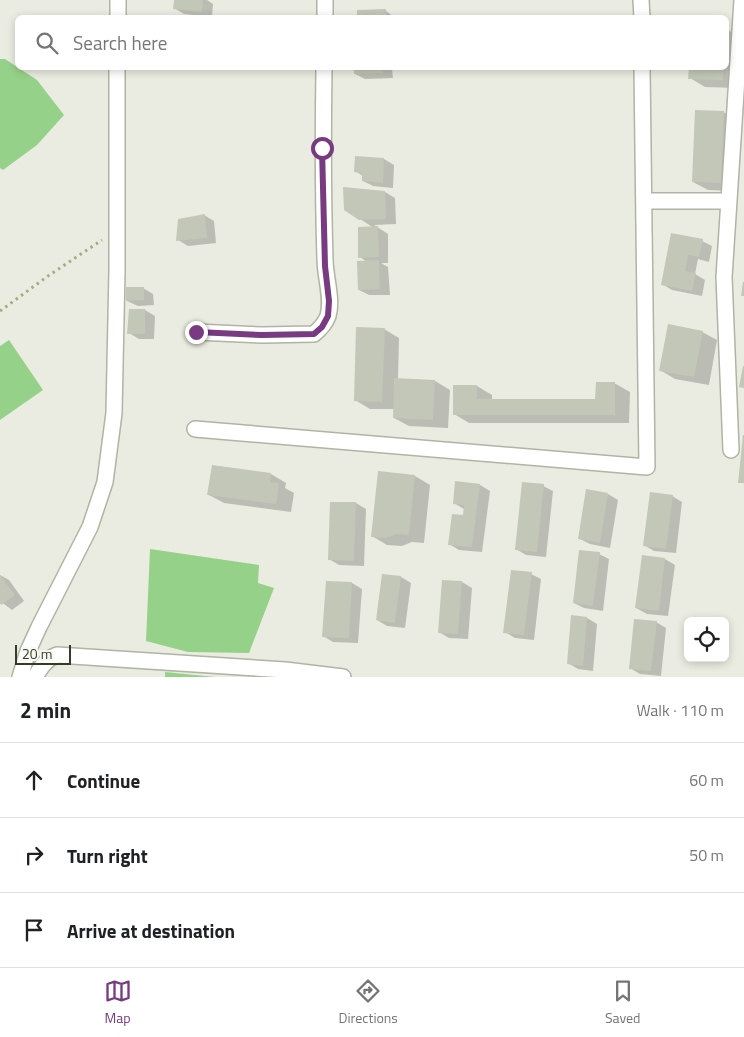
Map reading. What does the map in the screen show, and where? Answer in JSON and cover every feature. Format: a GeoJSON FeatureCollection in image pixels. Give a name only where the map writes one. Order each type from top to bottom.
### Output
{"type":"FeatureCollection","features":[{"type":"Feature","properties":{"kind":"street"},"geometry":{"type":"LineString","coordinates":[[118,0],[118,15]]}},
{"type":"Feature","properties":{"kind":"street"},"geometry":{"type":"LineString","coordinates":[[325,0],[325,15]]}},
{"type":"Feature","properties":{"kind":"street"},"geometry":{"type":"LineString","coordinates":[[641,0],[642,15]]}},
{"type":"Feature","properties":{"kind":"street"},"geometry":{"type":"LineString","coordinates":[[731,450],[724,277],[742,0]]}},
{"type":"Feature","properties":{"kind":"street"},"geometry":{"type":"LineString","coordinates":[[20,677],[28,651],[39,627],[90,527],[105,482],[114,413],[117,70]]}},
{"type":"Feature","properties":{"kind":"street"},"geometry":{"type":"LineString","coordinates":[[196,332],[262,335],[314,334],[322,327],[328,316],[329,301],[325,266],[322,148],[324,70]]}},
{"type":"Feature","properties":{"kind":"street"},"geometry":{"type":"LineString","coordinates":[[195,429],[647,467],[642,70]]}},
{"type":"Feature","properties":{"kind":"street"},"geometry":{"type":"LineString","coordinates":[[644,201],[729,201]]}},
{"type":"Feature","properties":{"kind":"street"},"geometry":{"type":"LineString","coordinates":[[35,677],[39,669],[50,658],[57,655],[285,670],[342,677]]}},
{"type":"Feature","properties":{"kind":"path"},"geometry":{"type":"LineString","coordinates":[[0,311],[117,230]]}},
{"type":"Feature","properties":{"kind":"shaded area"},"geometry":{"type":"Polygon","coordinates":[[[0,59],[5,59],[15,66],[15,70],[22,70],[37,80],[64,115],[37,145],[3,170],[0,168],[0,59]]]}},
{"type":"Feature","properties":{"kind":"shaded area"},"geometry":{"type":"Polygon","coordinates":[[[9,340],[43,390],[0,420],[0,346],[9,340]]]}},
{"type":"Feature","properties":{"kind":"shaded area"},"geometry":{"type":"Polygon","coordinates":[[[150,549],[259,565],[258,583],[274,588],[249,653],[188,652],[146,641],[150,549]]]}},
{"type":"Feature","properties":{"kind":"shaded area"},"geometry":{"type":"Polygon","coordinates":[[[165,672],[215,677],[165,677],[165,672]]]}},
{"type":"Feature","properties":{"kind":"building"},"geometry":{"type":"Polygon","coordinates":[[[174,0],[203,0],[202,12],[173,9],[174,0]]]}},
{"type":"Feature","properties":{"kind":"building"},"geometry":{"type":"Polygon","coordinates":[[[386,9],[386,15],[357,15],[357,10],[386,9]]]}},
{"type":"Feature","properties":{"kind":"building"},"geometry":{"type":"Polygon","coordinates":[[[354,70],[383,70],[383,73],[354,74],[354,70]]]}},
{"type":"Feature","properties":{"kind":"building"},"geometry":{"type":"Polygon","coordinates":[[[689,70],[723,70],[723,80],[688,79],[689,70]]]}},
{"type":"Feature","properties":{"kind":"building"},"geometry":{"type":"Polygon","coordinates":[[[695,110],[724,111],[721,183],[692,182],[695,110]]]}},
{"type":"Feature","properties":{"kind":"building"},"geometry":{"type":"Polygon","coordinates":[[[355,156],[384,158],[383,183],[362,181],[362,173],[354,172],[355,156]]]}},
{"type":"Feature","properties":{"kind":"building"},"geometry":{"type":"Polygon","coordinates":[[[343,187],[385,191],[386,219],[359,220],[344,210],[343,187]]]}},
{"type":"Feature","properties":{"kind":"building"},"geometry":{"type":"Polygon","coordinates":[[[205,214],[207,238],[176,241],[178,219],[205,214]]]}},
{"type":"Feature","properties":{"kind":"building"},"geometry":{"type":"Polygon","coordinates":[[[378,226],[379,257],[358,258],[358,227],[378,226]]]}},
{"type":"Feature","properties":{"kind":"building"},"geometry":{"type":"Polygon","coordinates":[[[671,233],[703,239],[699,257],[688,255],[685,271],[696,273],[692,291],[661,285],[671,233]]]}},
{"type":"Feature","properties":{"kind":"building"},"geometry":{"type":"Polygon","coordinates":[[[379,260],[380,289],[358,290],[357,261],[379,260]]]}},
{"type":"Feature","properties":{"kind":"building"},"geometry":{"type":"Polygon","coordinates":[[[743,282],[744,296],[741,296],[743,282]]]}},
{"type":"Feature","properties":{"kind":"building"},"geometry":{"type":"Polygon","coordinates":[[[126,287],[144,287],[144,300],[126,301],[126,287]]]}},
{"type":"Feature","properties":{"kind":"building"},"geometry":{"type":"Polygon","coordinates":[[[129,309],[145,309],[145,334],[127,334],[129,309]]]}},
{"type":"Feature","properties":{"kind":"building"},"geometry":{"type":"Polygon","coordinates":[[[668,324],[703,331],[694,377],[659,371],[668,324]]]}},
{"type":"Feature","properties":{"kind":"building"},"geometry":{"type":"Polygon","coordinates":[[[356,327],[385,328],[382,402],[354,401],[356,327]]]}},
{"type":"Feature","properties":{"kind":"building"},"geometry":{"type":"Polygon","coordinates":[[[744,366],[744,388],[739,387],[744,366]]]}},
{"type":"Feature","properties":{"kind":"building"},"geometry":{"type":"Polygon","coordinates":[[[394,378],[435,380],[433,420],[393,418],[394,378]]]}},
{"type":"Feature","properties":{"kind":"building"},"geometry":{"type":"Polygon","coordinates":[[[596,382],[615,382],[615,415],[453,415],[453,385],[477,385],[477,399],[595,399],[596,382]]]}},
{"type":"Feature","properties":{"kind":"building"},"geometry":{"type":"Polygon","coordinates":[[[743,435],[744,483],[738,483],[743,435]]]}},
{"type":"Feature","properties":{"kind":"building"},"geometry":{"type":"Polygon","coordinates":[[[212,465],[271,473],[270,482],[279,483],[276,504],[207,495],[212,465]]]}},
{"type":"Feature","properties":{"kind":"building"},"geometry":{"type":"Polygon","coordinates":[[[378,471],[415,475],[409,535],[396,534],[386,538],[371,537],[378,471]]]}},
{"type":"Feature","properties":{"kind":"building"},"geometry":{"type":"Polygon","coordinates":[[[455,481],[480,484],[472,547],[448,545],[452,514],[463,515],[464,505],[453,504],[455,481]]]}},
{"type":"Feature","properties":{"kind":"building"},"geometry":{"type":"Polygon","coordinates":[[[522,482],[544,484],[537,552],[515,550],[522,482]]]}},
{"type":"Feature","properties":{"kind":"building"},"geometry":{"type":"Polygon","coordinates":[[[586,489],[608,493],[600,543],[578,539],[586,489]]]}},
{"type":"Feature","properties":{"kind":"building"},"geometry":{"type":"Polygon","coordinates":[[[650,492],[673,495],[666,549],[643,546],[650,492]]]}},
{"type":"Feature","properties":{"kind":"building"},"geometry":{"type":"Polygon","coordinates":[[[330,502],[356,502],[354,561],[328,560],[330,502]]]}},
{"type":"Feature","properties":{"kind":"building"},"geometry":{"type":"Polygon","coordinates":[[[579,550],[600,552],[593,606],[573,603],[579,550]]]}},
{"type":"Feature","properties":{"kind":"building"},"geometry":{"type":"Polygon","coordinates":[[[642,555],[665,558],[659,611],[635,608],[642,555]]]}},
{"type":"Feature","properties":{"kind":"building"},"geometry":{"type":"Polygon","coordinates":[[[511,570],[532,572],[524,635],[503,633],[511,570]]]}},
{"type":"Feature","properties":{"kind":"building"},"geometry":{"type":"Polygon","coordinates":[[[382,574],[401,576],[395,623],[376,620],[382,574]]]}},
{"type":"Feature","properties":{"kind":"building"},"geometry":{"type":"Polygon","coordinates":[[[0,575],[15,595],[1,605],[0,603],[0,575]]]}},
{"type":"Feature","properties":{"kind":"building"},"geometry":{"type":"Polygon","coordinates":[[[442,580],[462,581],[458,634],[438,633],[442,580]]]}},
{"type":"Feature","properties":{"kind":"building"},"geometry":{"type":"Polygon","coordinates":[[[326,581],[352,582],[349,638],[322,637],[326,581]]]}},
{"type":"Feature","properties":{"kind":"building"},"geometry":{"type":"Polygon","coordinates":[[[571,615],[587,617],[583,666],[567,664],[571,615]]]}},
{"type":"Feature","properties":{"kind":"building"},"geometry":{"type":"Polygon","coordinates":[[[634,619],[657,621],[651,671],[629,669],[634,619]]]}},
{"type":"Feature","properties":{"kind":"route"},"geometry":{"type":"LineString","coordinates":[[196,332],[262,335],[314,334],[322,327],[328,316],[329,301],[325,266],[322,148]]}}]}
